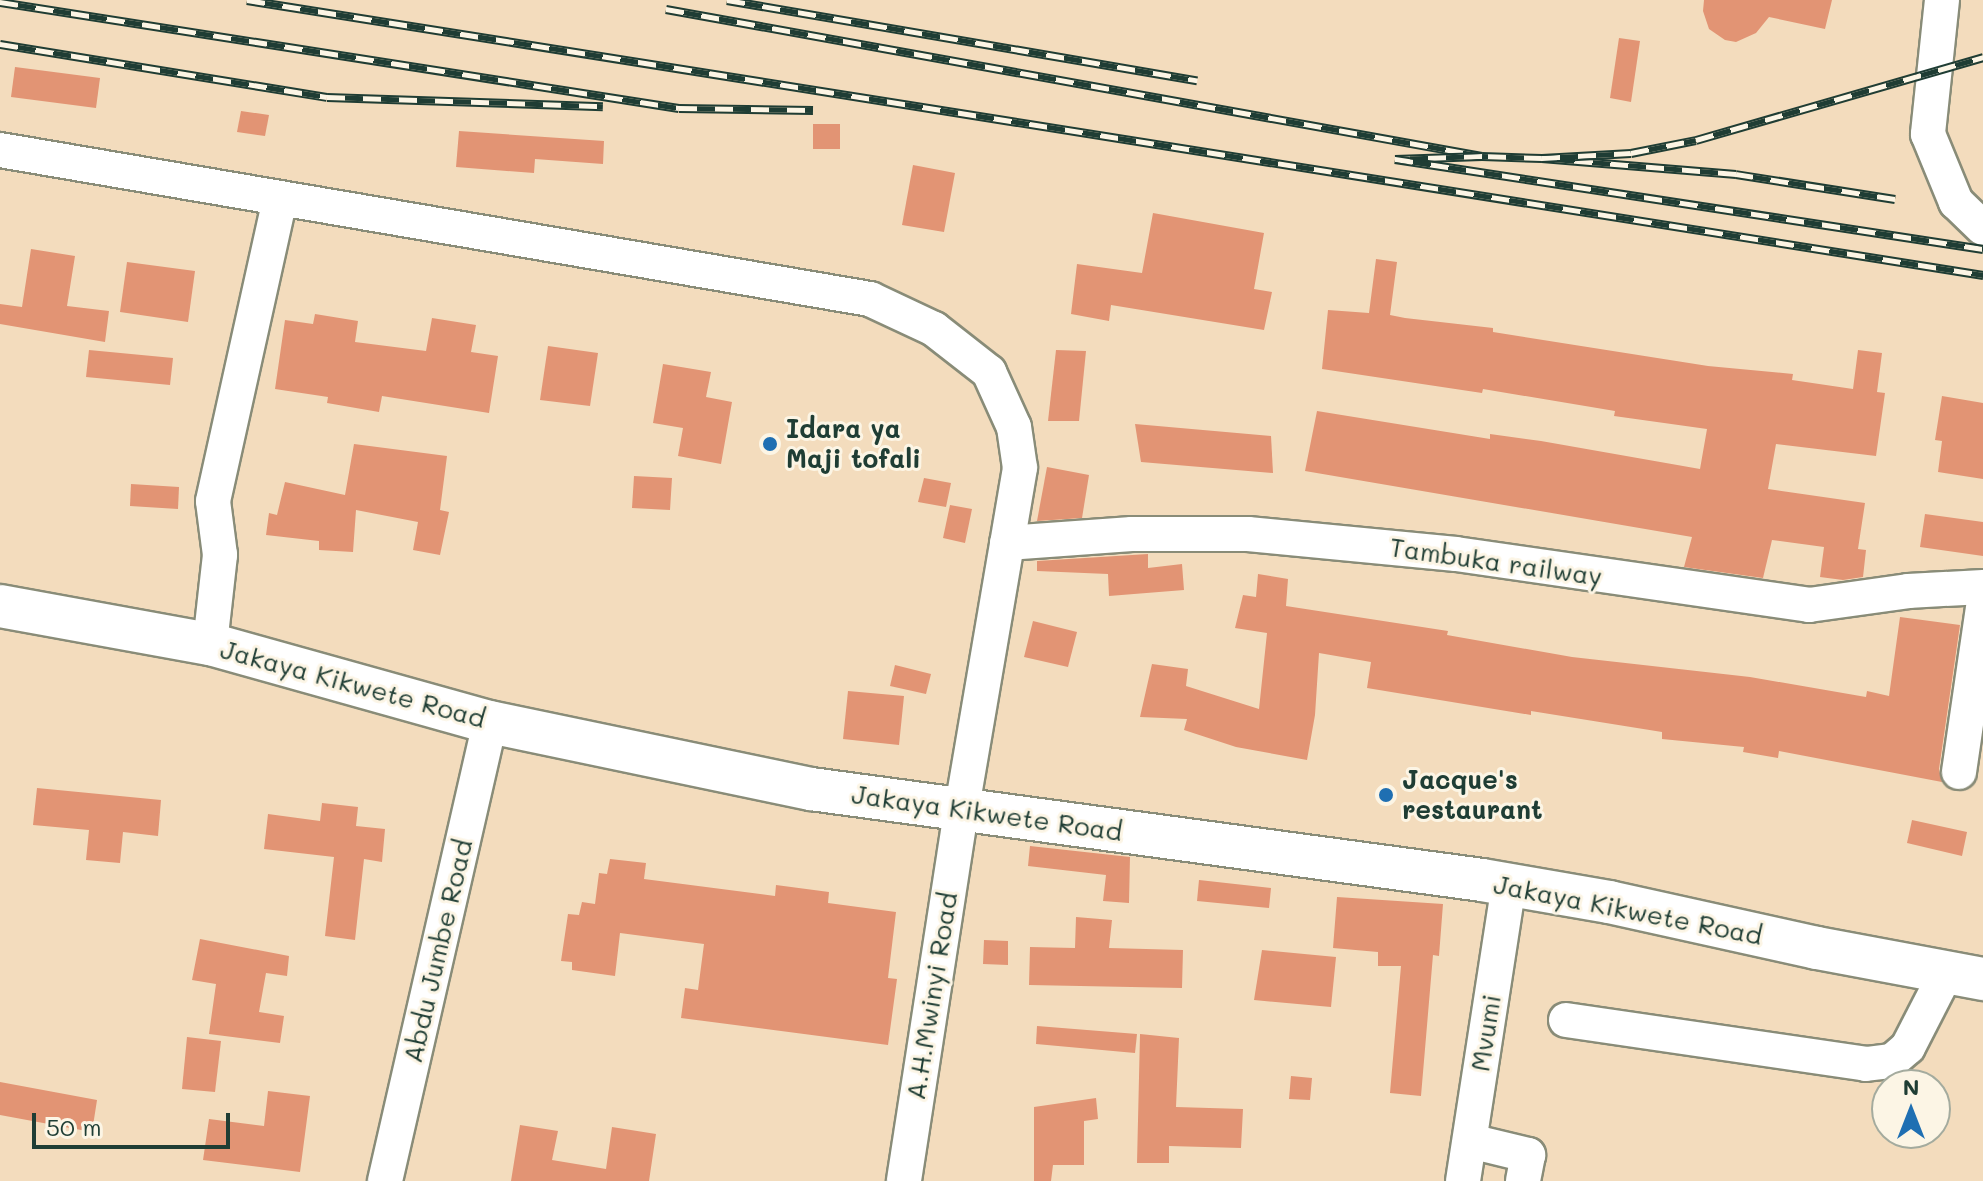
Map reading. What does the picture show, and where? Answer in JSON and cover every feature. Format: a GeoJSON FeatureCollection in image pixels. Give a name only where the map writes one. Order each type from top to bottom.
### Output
{"type":"FeatureCollection","features":[{"type":"Feature","properties":{"kind":"main road","name":"Jakaya Kikwete Road"},"geometry":{"type":"LineString","coordinates":[[0,606],[210,644],[490,722],[811,789],[961,812],[1359,861],[1509,885],[1609,902],[1965,976]]}},
{"type":"Feature","properties":{"kind":"street"},"geometry":{"type":"LineString","coordinates":[[1942,0],[1928,134],[1956,202],[1983,228]]}},
{"type":"Feature","properties":{"kind":"street","name":"A.H.Mwinyi Road"},"geometry":{"type":"LineString","coordinates":[[0,150],[870,299],[934,329],[989,372],[1014,427],[1020,468],[961,812],[904,1181]]}},
{"type":"Feature","properties":{"kind":"street"},"geometry":{"type":"LineString","coordinates":[[210,644],[220,555],[213,501],[280,198]]}},
{"type":"Feature","properties":{"kind":"street","name":"Tambuka railway"},"geometry":{"type":"LineString","coordinates":[[1007,543],[1132,534],[1248,534],[1456,554],[1809,605],[1908,591],[1983,587]]}},
{"type":"Feature","properties":{"kind":"street"},"geometry":{"type":"LineString","coordinates":[[1959,772],[1983,608]]}},
{"type":"Feature","properties":{"kind":"street","name":"Abdu Jumbe Road"},"geometry":{"type":"LineString","coordinates":[[385,1181],[490,722]]}},
{"type":"Feature","properties":{"kind":"street","name":"Mvumi"},"geometry":{"type":"LineString","coordinates":[[1463,1181],[1509,885]]}},
{"type":"Feature","properties":{"kind":"street"},"geometry":{"type":"LineString","coordinates":[[1566,1020],[1866,1064],[1892,1061],[1908,1047],[1965,976]]}},
{"type":"Feature","properties":{"kind":"street"},"geometry":{"type":"LineString","coordinates":[[1470,1141],[1528,1155],[1523,1181]]}},
{"type":"Feature","properties":{"kind":"building"},"geometry":{"type":"Polygon","coordinates":[[[1704,0],[1832,0],[1825,29],[1769,17],[1756,33],[1736,42],[1725,40],[1709,29],[1703,11],[1704,0]]]}},
{"type":"Feature","properties":{"kind":"building"},"geometry":{"type":"Polygon","coordinates":[[[1619,38],[1640,41],[1631,102],[1610,98],[1619,38]]]}},
{"type":"Feature","properties":{"kind":"building"},"geometry":{"type":"Polygon","coordinates":[[[15,67],[100,78],[96,108],[11,97],[15,67]]]}},
{"type":"Feature","properties":{"kind":"building"},"geometry":{"type":"Polygon","coordinates":[[[241,111],[269,115],[265,136],[237,132],[241,111]]]}},
{"type":"Feature","properties":{"kind":"building"},"geometry":{"type":"Polygon","coordinates":[[[813,124],[840,124],[840,149],[813,149],[813,124]]]}},
{"type":"Feature","properties":{"kind":"building"},"geometry":{"type":"Polygon","coordinates":[[[459,131],[604,141],[603,164],[535,159],[534,173],[456,167],[459,131]]]}},
{"type":"Feature","properties":{"kind":"building"},"geometry":{"type":"Polygon","coordinates":[[[913,165],[955,173],[944,232],[902,225],[913,165]]]}},
{"type":"Feature","properties":{"kind":"building"},"geometry":{"type":"Polygon","coordinates":[[[1153,213],[1264,233],[1254,289],[1272,292],[1264,330],[1111,305],[1109,321],[1071,314],[1077,264],[1142,273],[1153,213]]]}},
{"type":"Feature","properties":{"kind":"building"},"geometry":{"type":"Polygon","coordinates":[[[31,249],[75,256],[67,306],[109,311],[105,342],[0,324],[0,304],[22,307],[31,249]]]}},
{"type":"Feature","properties":{"kind":"building"},"geometry":{"type":"Polygon","coordinates":[[[1376,259],[1397,262],[1390,315],[1405,318],[1493,328],[1493,332],[1708,366],[1793,374],[1792,380],[1853,389],[1858,350],[1882,353],[1877,392],[1885,393],[1876,456],[1776,444],[1768,489],[1865,503],[1858,549],[1866,550],[1863,577],[1843,580],[1820,577],[1824,547],[1772,540],[1763,578],[1684,567],[1692,537],[1305,471],[1317,411],[1490,439],[1490,434],[1541,441],[1700,469],[1707,429],[1614,416],[1615,411],[1483,389],[1482,393],[1322,369],[1328,310],[1369,313],[1376,259]]]}},
{"type":"Feature","properties":{"kind":"building"},"geometry":{"type":"Polygon","coordinates":[[[127,262],[195,271],[188,322],[120,312],[127,262]]]}},
{"type":"Feature","properties":{"kind":"building"},"geometry":{"type":"Polygon","coordinates":[[[315,314],[358,321],[355,342],[426,351],[432,318],[476,325],[471,352],[498,356],[489,413],[382,396],[379,412],[327,403],[328,397],[275,389],[285,320],[313,324],[315,314]]]}},
{"type":"Feature","properties":{"kind":"building"},"geometry":{"type":"Polygon","coordinates":[[[548,346],[598,353],[590,406],[540,400],[548,346]]]}},
{"type":"Feature","properties":{"kind":"building"},"geometry":{"type":"Polygon","coordinates":[[[89,350],[173,358],[170,385],[86,377],[89,350]]]}},
{"type":"Feature","properties":{"kind":"building"},"geometry":{"type":"Polygon","coordinates":[[[1056,350],[1086,351],[1079,421],[1048,421],[1056,350]]]}},
{"type":"Feature","properties":{"kind":"building"},"geometry":{"type":"Polygon","coordinates":[[[663,364],[711,372],[706,397],[732,402],[721,464],[678,456],[683,428],[653,423],[663,364]]]}},
{"type":"Feature","properties":{"kind":"building"},"geometry":{"type":"Polygon","coordinates":[[[1942,396],[1983,403],[1983,479],[1938,472],[1942,441],[1935,440],[1942,396]]]}},
{"type":"Feature","properties":{"kind":"building"},"geometry":{"type":"Polygon","coordinates":[[[1135,424],[1271,436],[1273,473],[1141,462],[1135,424]]]}},
{"type":"Feature","properties":{"kind":"building"},"geometry":{"type":"Polygon","coordinates":[[[354,444],[447,456],[440,510],[449,512],[440,555],[413,550],[418,522],[356,510],[353,552],[319,550],[319,541],[266,535],[269,513],[277,515],[285,482],[345,495],[354,444]]]}},
{"type":"Feature","properties":{"kind":"building"},"geometry":{"type":"Polygon","coordinates":[[[1047,467],[1089,475],[1082,518],[1037,521],[1047,467]]]}},
{"type":"Feature","properties":{"kind":"building"},"geometry":{"type":"Polygon","coordinates":[[[634,476],[672,478],[670,510],[632,508],[634,476]]]}},
{"type":"Feature","properties":{"kind":"building"},"geometry":{"type":"Polygon","coordinates":[[[924,478],[951,483],[946,507],[918,502],[924,478]]]}},
{"type":"Feature","properties":{"kind":"building"},"geometry":{"type":"Polygon","coordinates":[[[131,484],[179,487],[178,509],[130,506],[131,484]]]}},
{"type":"Feature","properties":{"kind":"building"},"geometry":{"type":"Polygon","coordinates":[[[950,505],[972,509],[965,543],[943,538],[950,505]]]}},
{"type":"Feature","properties":{"kind":"building"},"geometry":{"type":"Polygon","coordinates":[[[1925,514],[1983,522],[1983,556],[1920,547],[1925,514]]]}},
{"type":"Feature","properties":{"kind":"building"},"geometry":{"type":"Polygon","coordinates":[[[1148,554],[1148,568],[1182,564],[1184,590],[1109,596],[1108,574],[1037,571],[1037,561],[1148,554]]]}},
{"type":"Feature","properties":{"kind":"building"},"geometry":{"type":"Polygon","coordinates":[[[1258,574],[1288,579],[1286,606],[1448,631],[1447,635],[1572,657],[1750,677],[1866,697],[1867,691],[1889,696],[1900,617],[1960,625],[1939,769],[1942,782],[1779,751],[1778,758],[1743,752],[1744,747],[1662,739],[1662,732],[1531,711],[1531,715],[1367,688],[1371,662],[1319,653],[1315,715],[1307,760],[1236,747],[1184,730],[1187,719],[1140,717],[1152,664],[1188,669],[1186,686],[1259,709],[1267,633],[1235,628],[1243,595],[1256,597],[1258,574]]]}},
{"type":"Feature","properties":{"kind":"building"},"geometry":{"type":"Polygon","coordinates":[[[1033,621],[1077,632],[1068,667],[1024,657],[1033,621]]]}},
{"type":"Feature","properties":{"kind":"building"},"geometry":{"type":"Polygon","coordinates":[[[895,665],[931,674],[926,694],[890,686],[895,665]]]}},
{"type":"Feature","properties":{"kind":"building"},"geometry":{"type":"Polygon","coordinates":[[[848,691],[904,696],[899,745],[843,739],[848,691]]]}},
{"type":"Feature","properties":{"kind":"building"},"geometry":{"type":"Polygon","coordinates":[[[37,788],[161,800],[158,836],[123,832],[120,863],[86,860],[89,830],[33,825],[37,788]]]}},
{"type":"Feature","properties":{"kind":"building"},"geometry":{"type":"Polygon","coordinates":[[[322,803],[358,807],[356,826],[385,829],[382,862],[364,859],[355,940],[325,936],[334,857],[264,849],[268,814],[320,821],[322,803]]]}},
{"type":"Feature","properties":{"kind":"building"},"geometry":{"type":"Polygon","coordinates":[[[1912,820],[1967,832],[1962,856],[1907,843],[1912,820]]]}},
{"type":"Feature","properties":{"kind":"building"},"geometry":{"type":"Polygon","coordinates":[[[1030,846],[1130,857],[1129,903],[1103,901],[1106,875],[1028,866],[1030,846]]]}},
{"type":"Feature","properties":{"kind":"building"},"geometry":{"type":"Polygon","coordinates":[[[610,859],[646,863],[644,879],[775,896],[776,885],[829,892],[828,903],[896,912],[888,978],[897,979],[888,1045],[681,1018],[685,988],[698,990],[704,944],[620,933],[615,976],[572,970],[572,962],[561,961],[568,914],[579,915],[582,902],[595,904],[599,873],[607,874],[610,859]]]}},
{"type":"Feature","properties":{"kind":"building"},"geometry":{"type":"Polygon","coordinates":[[[1199,880],[1271,888],[1269,908],[1197,901],[1199,880]]]}},
{"type":"Feature","properties":{"kind":"building"},"geometry":{"type":"Polygon","coordinates":[[[1337,897],[1443,904],[1439,956],[1433,955],[1421,1096],[1390,1093],[1401,966],[1378,966],[1378,952],[1333,948],[1337,897]]]}},
{"type":"Feature","properties":{"kind":"building"},"geometry":{"type":"Polygon","coordinates":[[[1076,917],[1112,920],[1109,948],[1183,950],[1182,988],[1029,985],[1030,947],[1075,948],[1076,917]]]}},
{"type":"Feature","properties":{"kind":"building"},"geometry":{"type":"Polygon","coordinates":[[[200,939],[289,956],[287,976],[266,973],[259,1012],[284,1016],[280,1043],[209,1034],[216,984],[192,980],[200,939]]]}},
{"type":"Feature","properties":{"kind":"building"},"geometry":{"type":"Polygon","coordinates":[[[984,940],[1008,941],[1008,965],[983,964],[984,940]]]}},
{"type":"Feature","properties":{"kind":"building"},"geometry":{"type":"Polygon","coordinates":[[[1262,950],[1336,957],[1331,1007],[1254,1000],[1262,950]]]}},
{"type":"Feature","properties":{"kind":"building"},"geometry":{"type":"Polygon","coordinates":[[[1037,1026],[1137,1034],[1135,1053],[1036,1044],[1037,1026]]]}},
{"type":"Feature","properties":{"kind":"building"},"geometry":{"type":"Polygon","coordinates":[[[1140,1034],[1179,1038],[1176,1107],[1243,1109],[1241,1148],[1169,1146],[1169,1163],[1137,1163],[1140,1034]]]}},
{"type":"Feature","properties":{"kind":"building"},"geometry":{"type":"Polygon","coordinates":[[[187,1037],[221,1041],[215,1092],[182,1089],[187,1037]]]}},
{"type":"Feature","properties":{"kind":"building"},"geometry":{"type":"Polygon","coordinates":[[[1291,1076],[1312,1078],[1310,1100],[1289,1099],[1291,1076]]]}},
{"type":"Feature","properties":{"kind":"building"},"geometry":{"type":"Polygon","coordinates":[[[0,1082],[97,1100],[92,1132],[0,1115],[0,1082]]]}},
{"type":"Feature","properties":{"kind":"building"},"geometry":{"type":"Polygon","coordinates":[[[268,1091],[310,1096],[300,1172],[203,1160],[209,1119],[264,1126],[268,1091]]]}},
{"type":"Feature","properties":{"kind":"building"},"geometry":{"type":"Polygon","coordinates":[[[1096,1098],[1098,1119],[1084,1121],[1084,1165],[1053,1165],[1051,1181],[1034,1181],[1034,1107],[1096,1098]]]}},
{"type":"Feature","properties":{"kind":"building"},"geometry":{"type":"Polygon","coordinates":[[[520,1125],[558,1131],[552,1160],[606,1169],[612,1127],[656,1134],[649,1181],[511,1181],[520,1125]]]}},
{"type":"Feature","properties":{"kind":"railway"},"geometry":{"type":"LineString","coordinates":[[247,0],[1983,275]]}},
{"type":"Feature","properties":{"kind":"railway"},"geometry":{"type":"LineString","coordinates":[[727,0],[1197,80]]}},
{"type":"Feature","properties":{"kind":"railway"},"geometry":{"type":"LineString","coordinates":[[0,2],[679,108],[813,110]]}},
{"type":"Feature","properties":{"kind":"railway"},"geometry":{"type":"LineString","coordinates":[[666,9],[1482,156]]}},
{"type":"Feature","properties":{"kind":"railway"},"geometry":{"type":"LineString","coordinates":[[0,44],[327,97],[603,106]]}},
{"type":"Feature","properties":{"kind":"railway"},"geometry":{"type":"LineString","coordinates":[[1895,199],[1736,174],[1542,158],[1631,153],[1696,140],[1983,57]]}},
{"type":"Feature","properties":{"kind":"railway"},"geometry":{"type":"LineString","coordinates":[[1542,158],[1482,156],[1395,159],[1983,249]]}},
{"type":"Feature","properties":{"kind":"place","name":"Idara ya Maji tofali"},"geometry":{"type":"Point","coordinates":[770,444]}},
{"type":"Feature","properties":{"kind":"place","name":"Jacque's restaurant"},"geometry":{"type":"Point","coordinates":[1386,795]}}]}
